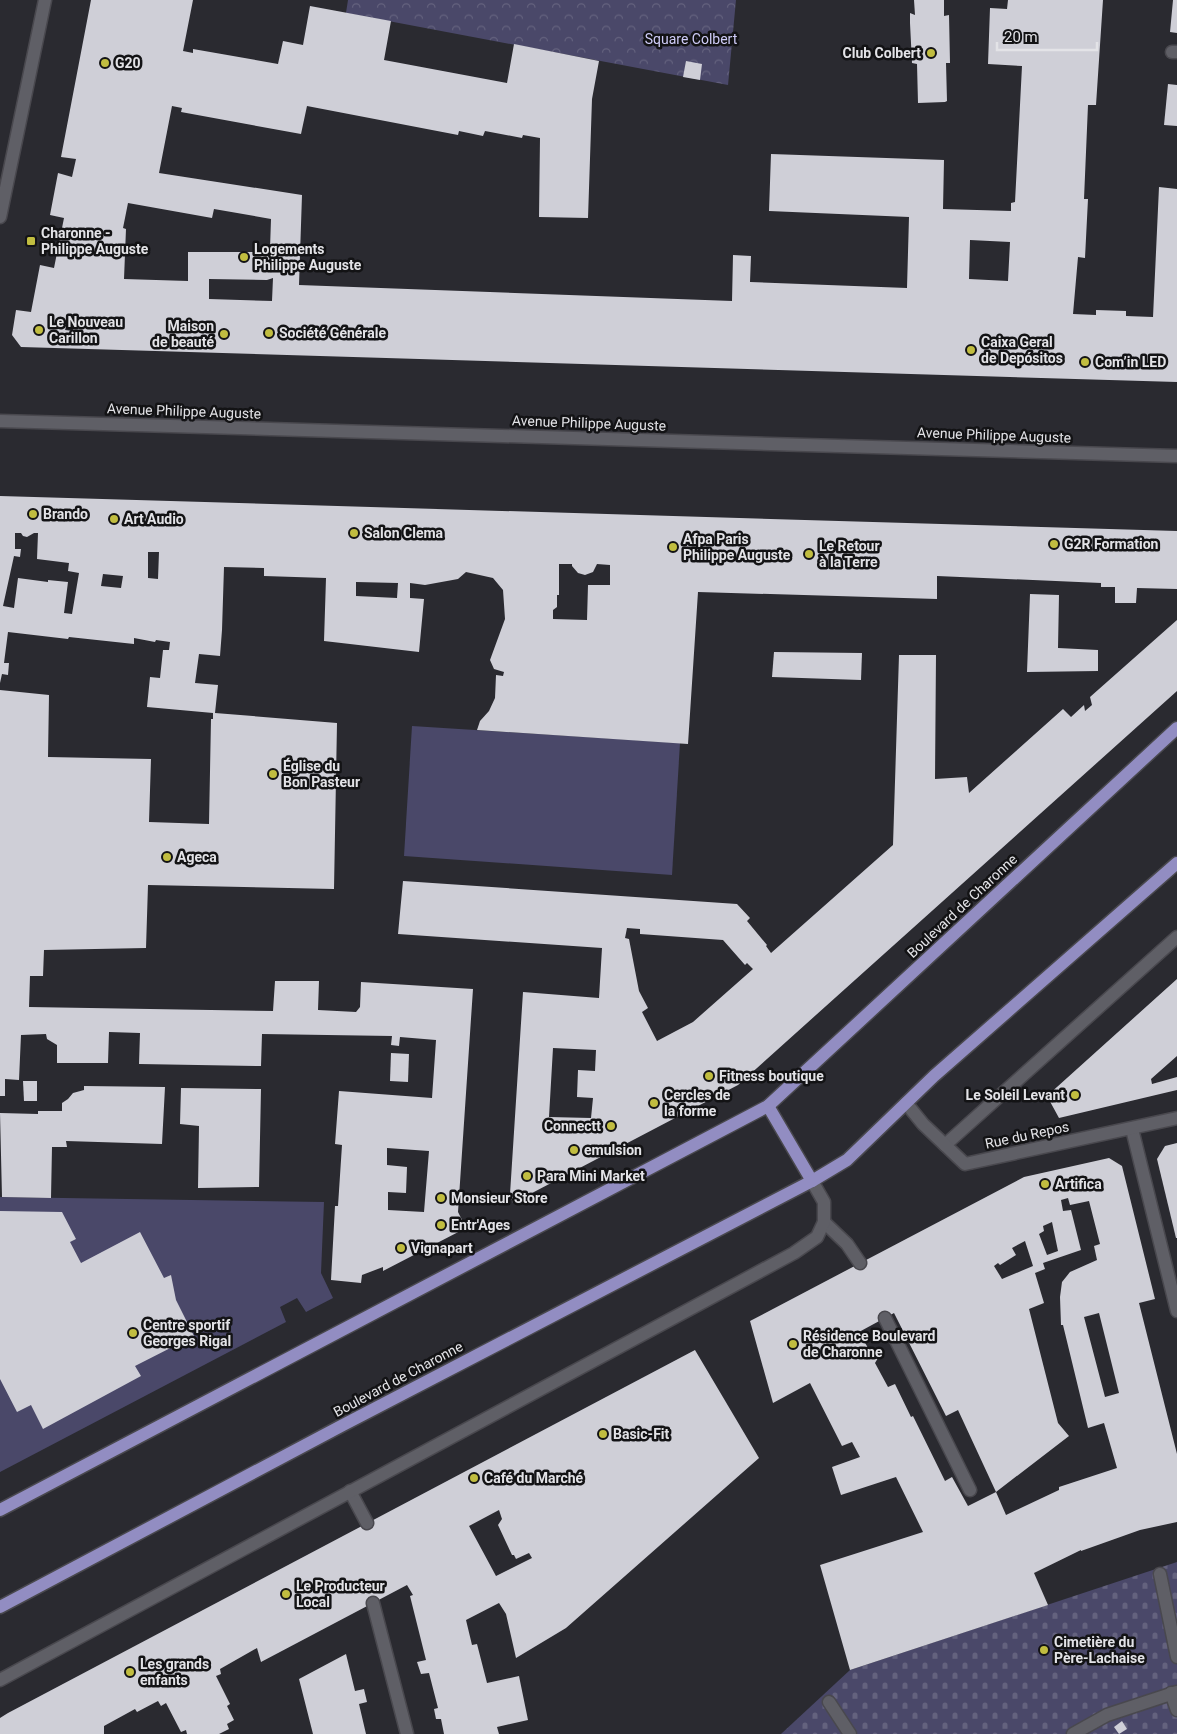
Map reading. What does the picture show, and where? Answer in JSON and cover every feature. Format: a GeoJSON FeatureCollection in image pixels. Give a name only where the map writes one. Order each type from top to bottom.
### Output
{"type":"FeatureCollection","features":[{"type":"Feature","properties":{"kind":"main road"},"geometry":{"type":"LineString","coordinates":[[0,217],[45,0]]}},
{"type":"Feature","properties":{"kind":"main road","name":"Avenue Philippe Auguste"},"geometry":{"type":"LineString","coordinates":[[0,420],[1177,456]]}},
{"type":"Feature","properties":{"kind":"main road","name":"Boulevard de Charonne"},"geometry":{"type":"LineString","coordinates":[[0,1510],[768,1106],[1177,728]]}},
{"type":"Feature","properties":{"kind":"main road","name":"Boulevard de Charonne"},"geometry":{"type":"LineString","coordinates":[[0,1607],[343,1425],[812,1181],[847,1160],[906,1103],[1177,863]]}},
{"type":"Feature","properties":{"kind":"main road"},"geometry":{"type":"LineString","coordinates":[[945,1145],[1177,937]]}},
{"type":"Feature","properties":{"kind":"main road","name":"Rue du Repos"},"geometry":{"type":"LineString","coordinates":[[906,1103],[923,1124],[965,1164],[1177,1118]]}},
{"type":"Feature","properties":{"kind":"main road"},"geometry":{"type":"LineString","coordinates":[[0,1680],[794,1253],[817,1237],[824,1222],[824,1202],[768,1106]]}},
{"type":"Feature","properties":{"kind":"main road"},"geometry":{"type":"LineString","coordinates":[[1132,1129],[1177,1312]]}},
{"type":"Feature","properties":{"kind":"main road"},"geometry":{"type":"LineString","coordinates":[[824,1222],[847,1244],[860,1263]]}},
{"type":"Feature","properties":{"kind":"main road"},"geometry":{"type":"LineString","coordinates":[[885,1318],[970,1490]]}},
{"type":"Feature","properties":{"kind":"main road"},"geometry":{"type":"LineString","coordinates":[[350,1491],[367,1523]]}},
{"type":"Feature","properties":{"kind":"main road"},"geometry":{"type":"LineString","coordinates":[[1160,1574],[1177,1657]]}},
{"type":"Feature","properties":{"kind":"main road"},"geometry":{"type":"LineString","coordinates":[[373,1603],[407,1734]]}},
{"type":"Feature","properties":{"kind":"main road"},"geometry":{"type":"LineString","coordinates":[[1073,1734],[1107,1715],[1174,1692],[1177,1710]]}},
{"type":"Feature","properties":{"kind":"main road"},"geometry":{"type":"LineString","coordinates":[[829,1702],[850,1734]]}},
{"type":"Feature","properties":{"kind":"main road"},"geometry":{"type":"LineString","coordinates":[[1094,1734],[1107,1715]]}},
{"type":"Feature","properties":{"kind":"green space","name":"Square Colbert"},"geometry":{"type":"Polygon","coordinates":[[[348,0],[736,0],[728,85],[346,13],[348,0]]]}},
{"type":"Feature","properties":{"kind":"green space"},"geometry":{"type":"Polygon","coordinates":[[[412,726],[680,743],[672,875],[404,856],[412,726]]]}},
{"type":"Feature","properties":{"kind":"green space","name":"Centre sportif Georges Rigal"},"geometry":{"type":"Polygon","coordinates":[[[0,1197],[324,1202],[321,1273],[333,1298],[306,1312],[297,1298],[280,1307],[286,1322],[0,1472],[0,1197]]]}},
{"type":"Feature","properties":{"kind":"green space","name":"Cimetière du Père-Lachaise"},"geometry":{"type":"Polygon","coordinates":[[[1177,1562],[1177,1734],[781,1734],[850,1670],[1177,1562]]]}},
{"type":"Feature","properties":{"kind":"building"},"geometry":{"type":"Polygon","coordinates":[[[91,0],[193,0],[183,51],[193,53],[193,49],[278,64],[283,41],[303,45],[310,6],[391,21],[384,60],[507,83],[514,44],[599,61],[592,99],[588,218],[539,217],[540,138],[523,135],[522,138],[485,131],[483,136],[459,131],[458,135],[307,106],[301,134],[181,112],[182,108],[172,106],[159,173],[302,195],[299,285],[732,301],[733,255],[751,256],[750,282],[907,288],[909,217],[769,211],[771,154],[944,160],[943,209],[1011,211],[1011,203],[1015,202],[1022,66],[988,64],[990,8],[1007,9],[1008,0],[1103,0],[1096,105],[1088,105],[1084,199],[1088,199],[1085,258],[1078,257],[1073,314],[1096,315],[1096,310],[1126,311],[1126,316],[1153,317],[1159,187],[1177,189],[1177,382],[21,347],[12,335],[16,310],[31,312],[40,265],[54,268],[64,218],[50,215],[58,173],[72,177],[76,159],[61,157],[91,0]],[[128,203],[123,228],[126,229],[124,279],[188,281],[188,252],[260,252],[260,248],[270,249],[271,219],[214,209],[212,218],[128,203]],[[970,240],[969,279],[1008,281],[1010,242],[970,240]],[[273,278],[267,280],[209,279],[209,299],[272,301],[273,278]],[[69,318],[65,330],[73,331],[74,318],[69,318]]]}},
{"type":"Feature","properties":{"kind":"building","name":"Club Colbert"},"geometry":{"type":"Polygon","coordinates":[[[914,0],[944,0],[944,16],[949,15],[950,63],[946,63],[947,101],[945,102],[918,103],[917,64],[912,63],[910,23],[910,13],[915,15],[914,0]]]}},
{"type":"Feature","properties":{"kind":"building"},"geometry":{"type":"Polygon","coordinates":[[[1173,0],[1177,0],[1177,33],[1170,32],[1173,0]]]}},
{"type":"Feature","properties":{"kind":"building"},"geometry":{"type":"Polygon","coordinates":[[[686,61],[702,64],[700,80],[683,77],[686,61]]]}},
{"type":"Feature","properties":{"kind":"building"},"geometry":{"type":"Polygon","coordinates":[[[1168,84],[1177,85],[1177,126],[1164,125],[1168,84]]]}},
{"type":"Feature","properties":{"kind":"building"},"geometry":{"type":"Polygon","coordinates":[[[0,496],[1177,531],[1177,589],[1137,588],[1136,603],[1115,603],[1115,587],[1101,587],[1101,583],[937,576],[937,599],[698,592],[688,744],[477,730],[480,721],[489,711],[495,698],[496,675],[503,676],[504,672],[494,669],[490,660],[505,619],[503,590],[493,578],[466,572],[458,579],[425,585],[410,583],[410,598],[424,599],[419,652],[324,641],[326,578],[264,576],[264,568],[224,567],[220,656],[199,654],[195,683],[218,685],[215,713],[337,723],[334,889],[148,885],[146,948],[44,950],[43,976],[30,976],[29,1007],[273,1011],[275,981],[319,981],[318,1010],[356,1012],[360,1007],[361,982],[473,989],[458,1212],[466,1228],[383,1271],[383,1267],[362,1275],[361,1283],[331,1280],[335,1206],[338,1206],[342,1145],[335,1144],[339,1091],[432,1098],[436,1040],[400,1037],[399,1046],[391,1045],[392,1036],[262,1034],[261,1066],[139,1064],[140,1033],[109,1032],[108,1063],[57,1063],[57,1045],[47,1039],[46,1034],[21,1035],[19,1080],[5,1079],[5,1096],[0,1096],[0,690],[49,695],[48,757],[151,759],[149,822],[209,824],[211,719],[213,719],[213,713],[147,707],[150,677],[160,678],[163,650],[169,650],[170,642],[156,640],[155,642],[134,638],[134,644],[8,632],[4,663],[9,663],[8,675],[2,674],[0,683],[0,496]],[[15,533],[15,549],[21,549],[20,557],[14,556],[3,606],[14,608],[18,578],[48,582],[48,580],[68,582],[64,613],[72,614],[79,573],[68,571],[69,563],[37,559],[38,533],[27,537],[21,533],[15,533]],[[148,552],[148,578],[158,579],[159,552],[148,552]],[[559,564],[559,595],[557,595],[557,607],[553,610],[553,619],[587,620],[588,585],[610,585],[610,565],[597,564],[593,572],[585,575],[578,573],[572,564],[559,564]],[[103,574],[101,586],[121,588],[123,576],[103,574]],[[356,582],[356,596],[397,598],[398,583],[356,582]],[[387,1148],[387,1165],[407,1167],[406,1193],[388,1192],[388,1210],[424,1212],[429,1151],[387,1148]]]}},
{"type":"Feature","properties":{"kind":"building"},"geometry":{"type":"Polygon","coordinates":[[[1030,594],[1059,595],[1058,648],[1098,650],[1098,671],[1027,672],[1030,594]]]}},
{"type":"Feature","properties":{"kind":"building"},"geometry":{"type":"Polygon","coordinates":[[[1177,620],[1177,691],[738,1085],[513,1203],[510,1194],[523,992],[599,998],[602,948],[398,934],[403,881],[737,904],[750,918],[747,921],[767,945],[771,953],[893,845],[899,655],[936,655],[935,779],[967,777],[969,793],[1063,709],[1071,717],[1084,705],[1085,711],[1092,705],[1090,697],[1177,620]],[[627,928],[625,938],[629,939],[639,991],[648,1008],[642,1012],[657,1041],[693,1022],[753,969],[747,963],[745,965],[723,940],[640,934],[640,929],[627,928]],[[553,1048],[549,1117],[591,1118],[593,1098],[577,1097],[578,1070],[595,1071],[596,1050],[553,1048]]]}},
{"type":"Feature","properties":{"kind":"building"},"geometry":{"type":"Polygon","coordinates":[[[774,652],[862,653],[861,680],[772,677],[774,652]]]}},
{"type":"Feature","properties":{"kind":"building"},"geometry":{"type":"Polygon","coordinates":[[[1177,979],[1177,1056],[1151,1079],[1152,1084],[1177,1077],[1177,1090],[1059,1118],[1047,1096],[1177,979]]]}},
{"type":"Feature","properties":{"kind":"building"},"geometry":{"type":"Polygon","coordinates":[[[391,1053],[409,1054],[408,1082],[390,1081],[391,1053]]]}},
{"type":"Feature","properties":{"kind":"building"},"geometry":{"type":"Polygon","coordinates":[[[23,1081],[37,1081],[37,1101],[24,1101],[23,1081]]]}},
{"type":"Feature","properties":{"kind":"building"},"geometry":{"type":"Polygon","coordinates":[[[84,1086],[165,1087],[162,1144],[66,1141],[67,1147],[52,1147],[51,1198],[2,1197],[0,1113],[38,1114],[38,1111],[62,1111],[62,1103],[73,1093],[84,1090],[84,1086]]]}},
{"type":"Feature","properties":{"kind":"building"},"geometry":{"type":"Polygon","coordinates":[[[181,1088],[261,1089],[259,1187],[198,1188],[199,1126],[180,1124],[181,1088]]]}},
{"type":"Feature","properties":{"kind":"building"},"geometry":{"type":"Polygon","coordinates":[[[1177,1143],[1176,1238],[1157,1159],[1165,1146],[1177,1143]]]}},
{"type":"Feature","properties":{"kind":"building"},"geometry":{"type":"Polygon","coordinates":[[[1109,1158],[1122,1166],[1155,1299],[1139,1303],[1177,1454],[1177,1522],[1140,1530],[1081,1550],[1034,1573],[1048,1605],[850,1670],[820,1565],[923,1532],[896,1477],[841,1495],[832,1467],[860,1457],[852,1442],[842,1446],[810,1383],[773,1403],[750,1321],[1024,1177],[1109,1158]],[[1068,1198],[1061,1200],[1063,1211],[1071,1210],[1081,1250],[1043,1263],[1045,1269],[1035,1273],[1044,1303],[1029,1309],[1058,1423],[1069,1436],[996,1492],[1006,1515],[1059,1490],[1059,1487],[1117,1468],[1104,1423],[1088,1428],[1063,1325],[1061,1325],[1060,1297],[1062,1282],[1070,1272],[1097,1260],[1094,1246],[1100,1244],[1089,1201],[1070,1205],[1068,1198]],[[1052,1222],[1043,1226],[1044,1231],[1039,1234],[1047,1255],[1058,1251],[1052,1222]],[[1025,1241],[1012,1248],[1016,1255],[1000,1265],[998,1263],[994,1266],[1002,1279],[1033,1266],[1025,1241]],[[894,1313],[859,1332],[868,1348],[873,1349],[878,1358],[875,1363],[888,1387],[895,1384],[945,1481],[952,1477],[968,1506],[996,1492],[958,1410],[946,1416],[894,1313]],[[1099,1313],[1084,1317],[1105,1397],[1119,1393],[1099,1313]]]}},
{"type":"Feature","properties":{"kind":"building"},"geometry":{"type":"Polygon","coordinates":[[[0,1211],[62,1212],[76,1239],[70,1242],[81,1263],[140,1232],[164,1278],[171,1275],[176,1300],[194,1336],[135,1366],[141,1376],[43,1429],[31,1405],[17,1412],[0,1379],[0,1211]]]}},
{"type":"Feature","properties":{"kind":"building"},"geometry":{"type":"Polygon","coordinates":[[[695,1350],[759,1458],[566,1628],[516,1658],[506,1614],[499,1603],[466,1620],[472,1645],[477,1644],[487,1683],[519,1676],[528,1720],[497,1727],[499,1734],[444,1734],[441,1719],[436,1719],[434,1709],[438,1708],[429,1673],[421,1674],[417,1662],[426,1660],[410,1596],[413,1595],[407,1585],[261,1662],[257,1648],[220,1669],[221,1674],[216,1676],[230,1704],[227,1706],[234,1720],[227,1724],[229,1729],[219,1734],[187,1734],[186,1730],[181,1732],[166,1703],[161,1706],[158,1701],[137,1712],[135,1709],[104,1726],[104,1734],[0,1734],[0,1718],[695,1350]],[[499,1510],[469,1526],[496,1576],[532,1558],[529,1553],[516,1559],[512,1555],[498,1525],[502,1519],[499,1510]]]}},
{"type":"Feature","properties":{"kind":"building"},"geometry":{"type":"Polygon","coordinates":[[[346,1654],[355,1691],[364,1689],[367,1702],[359,1704],[366,1734],[313,1734],[299,1679],[346,1654]]]}},
{"type":"Feature","properties":{"kind":"building"},"geometry":{"type":"Polygon","coordinates":[[[1122,1721],[1127,1729],[1119,1734],[1114,1727],[1122,1721]]]}},
{"type":"Feature","properties":{"kind":"place","name":"Club Colbert"},"geometry":{"type":"Point","coordinates":[931,53]}},
{"type":"Feature","properties":{"kind":"place","name":"G20"},"geometry":{"type":"Point","coordinates":[105,63]}},
{"type":"Feature","properties":{"kind":"place","name":"Charonne - Philippe Auguste"},"geometry":{"type":"Point","coordinates":[31,241]}},
{"type":"Feature","properties":{"kind":"place","name":"Logements Philippe Auguste"},"geometry":{"type":"Point","coordinates":[244,257]}},
{"type":"Feature","properties":{"kind":"place","name":"Le Nouveau Carillon"},"geometry":{"type":"Point","coordinates":[39,330]}},
{"type":"Feature","properties":{"kind":"place","name":"Société Générale"},"geometry":{"type":"Point","coordinates":[269,333]}},
{"type":"Feature","properties":{"kind":"place","name":"Maison de beauté"},"geometry":{"type":"Point","coordinates":[224,334]}},
{"type":"Feature","properties":{"kind":"place","name":"Caixa Geral de Depósitos"},"geometry":{"type":"Point","coordinates":[971,350]}},
{"type":"Feature","properties":{"kind":"place","name":"Com’in LED"},"geometry":{"type":"Point","coordinates":[1085,362]}},
{"type":"Feature","properties":{"kind":"place","name":"Brando"},"geometry":{"type":"Point","coordinates":[33,514]}},
{"type":"Feature","properties":{"kind":"place","name":"Art Audio"},"geometry":{"type":"Point","coordinates":[114,519]}},
{"type":"Feature","properties":{"kind":"place","name":"Salon Clema"},"geometry":{"type":"Point","coordinates":[354,533]}},
{"type":"Feature","properties":{"kind":"place","name":"G2R Formation"},"geometry":{"type":"Point","coordinates":[1054,544]}},
{"type":"Feature","properties":{"kind":"place","name":"Afpa Paris Philippe Auguste"},"geometry":{"type":"Point","coordinates":[673,547]}},
{"type":"Feature","properties":{"kind":"place","name":"Le Retour à la Terre"},"geometry":{"type":"Point","coordinates":[809,554]}},
{"type":"Feature","properties":{"kind":"place","name":"Église du Bon Pasteur"},"geometry":{"type":"Point","coordinates":[273,774]}},
{"type":"Feature","properties":{"kind":"place","name":"Ageca"},"geometry":{"type":"Point","coordinates":[167,857]}},
{"type":"Feature","properties":{"kind":"place","name":"Fitness boutique"},"geometry":{"type":"Point","coordinates":[709,1076]}},
{"type":"Feature","properties":{"kind":"place","name":"Le Soleil Levant"},"geometry":{"type":"Point","coordinates":[1075,1095]}},
{"type":"Feature","properties":{"kind":"place","name":"Cercles de la forme"},"geometry":{"type":"Point","coordinates":[654,1103]}},
{"type":"Feature","properties":{"kind":"place","name":"Connectt"},"geometry":{"type":"Point","coordinates":[611,1126]}},
{"type":"Feature","properties":{"kind":"place","name":"emulsion"},"geometry":{"type":"Point","coordinates":[574,1150]}},
{"type":"Feature","properties":{"kind":"place","name":"Para Mini Market"},"geometry":{"type":"Point","coordinates":[527,1176]}},
{"type":"Feature","properties":{"kind":"place","name":"Artifica"},"geometry":{"type":"Point","coordinates":[1045,1184]}},
{"type":"Feature","properties":{"kind":"place","name":"Monsieur Store"},"geometry":{"type":"Point","coordinates":[441,1198]}},
{"type":"Feature","properties":{"kind":"place","name":"Entr'Ages"},"geometry":{"type":"Point","coordinates":[441,1225]}},
{"type":"Feature","properties":{"kind":"place","name":"Vignapart"},"geometry":{"type":"Point","coordinates":[401,1248]}},
{"type":"Feature","properties":{"kind":"place","name":"Centre sportif Georges Rigal"},"geometry":{"type":"Point","coordinates":[133,1333]}},
{"type":"Feature","properties":{"kind":"place","name":"Résidence Boulevard de Charonne"},"geometry":{"type":"Point","coordinates":[793,1344]}},
{"type":"Feature","properties":{"kind":"place","name":"Basic-Fit"},"geometry":{"type":"Point","coordinates":[603,1434]}},
{"type":"Feature","properties":{"kind":"place","name":"Café du Marché"},"geometry":{"type":"Point","coordinates":[474,1478]}},
{"type":"Feature","properties":{"kind":"place","name":"Le Producteur Local"},"geometry":{"type":"Point","coordinates":[286,1594]}},
{"type":"Feature","properties":{"kind":"place","name":"Cimetière du Père-Lachaise"},"geometry":{"type":"Point","coordinates":[1044,1650]}},
{"type":"Feature","properties":{"kind":"place","name":"Les grands enfants"},"geometry":{"type":"Point","coordinates":[130,1672]}}]}
